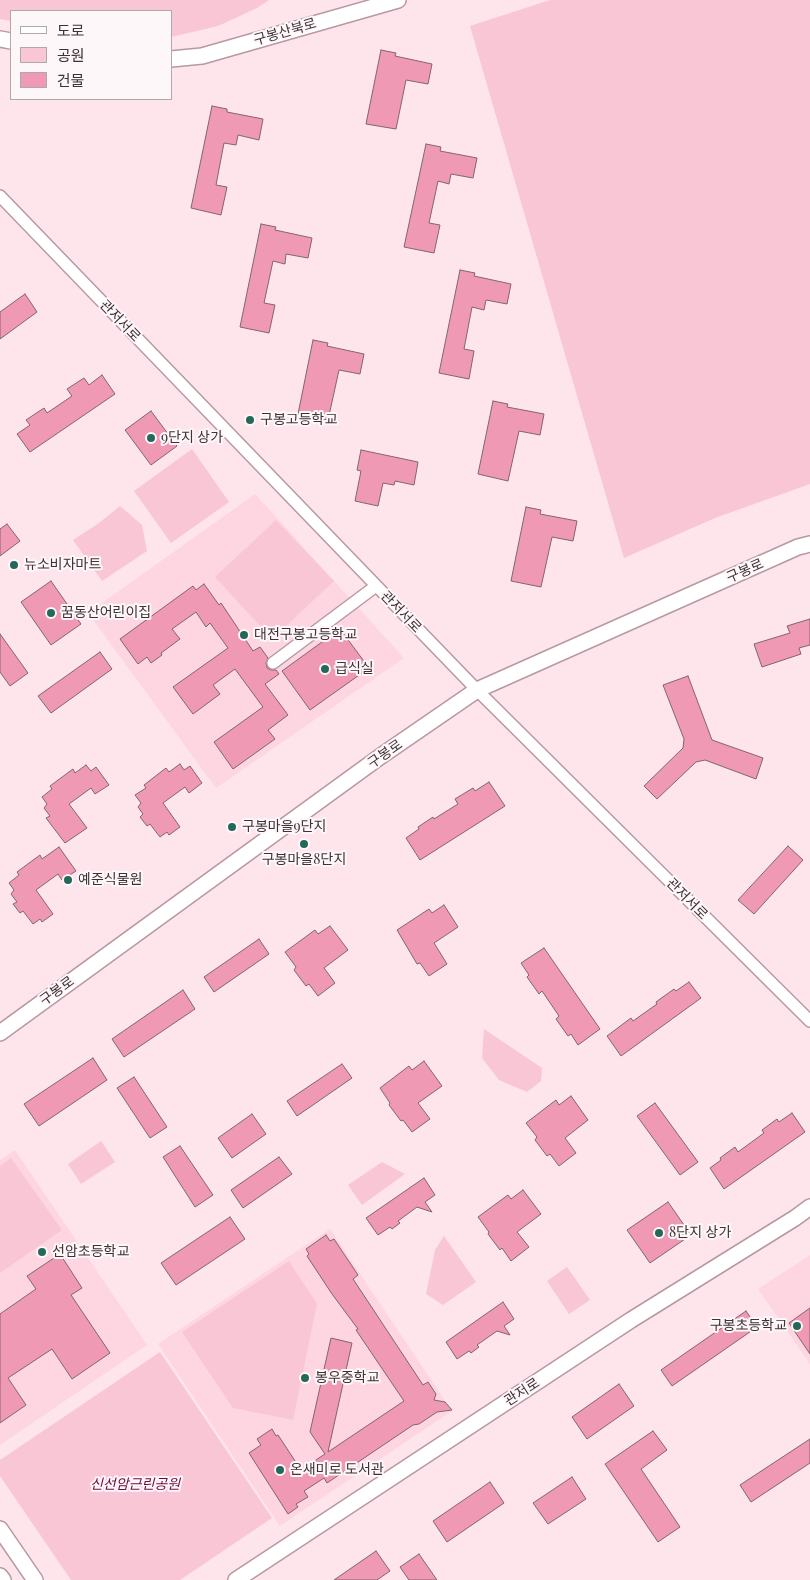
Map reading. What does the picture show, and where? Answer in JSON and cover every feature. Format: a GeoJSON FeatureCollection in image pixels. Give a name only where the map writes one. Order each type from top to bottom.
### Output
{"type":"FeatureCollection","features":[{"type":"Feature","properties":{"kind":"street","name":"구봉산북로"},"geometry":{"type":"LineString","coordinates":[[172,59],[202,56],[398,0]]}},
{"type":"Feature","properties":{"kind":"street","name":"관저서로"},"geometry":{"type":"LineString","coordinates":[[0,196],[476,690],[810,1022]]}},
{"type":"Feature","properties":{"kind":"street","name":"구봉로"},"geometry":{"type":"LineString","coordinates":[[0,1033],[381,756],[476,690],[774,558],[810,544]]}},
{"type":"Feature","properties":{"kind":"street"},"geometry":{"type":"LineString","coordinates":[[273,663],[376,586]]}},
{"type":"Feature","properties":{"kind":"street","name":"관저로"},"geometry":{"type":"LineString","coordinates":[[236,1580],[631,1320],[810,1207]]}},
{"type":"Feature","properties":{"kind":"street"},"geometry":{"type":"LineString","coordinates":[[0,1529],[35,1580]]}},
{"type":"Feature","properties":{"kind":"street"},"geometry":{"type":"LineString","coordinates":[[0,1576],[3,1580]]}},
{"type":"Feature","properties":{"kind":"shaded area","name":"대전구봉고등학교"},"geometry":{"type":"Polygon","coordinates":[[[255,494],[404,658],[216,788],[88,613],[255,494]]]}},
{"type":"Feature","properties":{"kind":"shaded area","name":"선암초등학교"},"geometry":{"type":"Polygon","coordinates":[[[15,1150],[147,1345],[0,1445],[0,1160],[15,1150]]]}},
{"type":"Feature","properties":{"kind":"shaded area","name":"봉우중학교"},"geometry":{"type":"Polygon","coordinates":[[[330,1229],[452,1411],[280,1526],[158,1344],[330,1229]]]}},
{"type":"Feature","properties":{"kind":"shaded area","name":"구봉초등학교"},"geometry":{"type":"Polygon","coordinates":[[[810,1255],[810,1364],[758,1289],[810,1255]]]}},
{"type":"Feature","properties":{"kind":"green space"},"geometry":{"type":"Polygon","coordinates":[[[0,0],[269,0],[257,8],[218,26],[172,37],[172,10],[10,10],[10,21],[0,19],[0,0]]]}},
{"type":"Feature","properties":{"kind":"green space"},"geometry":{"type":"Polygon","coordinates":[[[550,0],[810,0],[810,484],[715,518],[624,558],[470,26],[550,0]]]}},
{"type":"Feature","properties":{"kind":"green space"},"geometry":{"type":"Polygon","coordinates":[[[192,449],[229,502],[171,543],[134,491],[192,449]]]}},
{"type":"Feature","properties":{"kind":"green space"},"geometry":{"type":"Polygon","coordinates":[[[120,506],[142,525],[147,551],[102,581],[73,540],[120,506]]]}},
{"type":"Feature","properties":{"kind":"green space"},"geometry":{"type":"Polygon","coordinates":[[[276,520],[334,581],[272,639],[215,577],[276,520]]]}},
{"type":"Feature","properties":{"kind":"green space"},"geometry":{"type":"Polygon","coordinates":[[[484,1029],[542,1068],[541,1081],[527,1092],[499,1080],[482,1058],[484,1029]]]}},
{"type":"Feature","properties":{"kind":"green space"},"geometry":{"type":"Polygon","coordinates":[[[101,1141],[115,1162],[81,1184],[68,1164],[101,1141]]]}},
{"type":"Feature","properties":{"kind":"green space"},"geometry":{"type":"Polygon","coordinates":[[[11,1158],[62,1230],[0,1273],[0,1166],[11,1158]]]}},
{"type":"Feature","properties":{"kind":"green space"},"geometry":{"type":"Polygon","coordinates":[[[382,1162],[405,1174],[362,1205],[348,1185],[382,1162]]]}},
{"type":"Feature","properties":{"kind":"green space"},"geometry":{"type":"Polygon","coordinates":[[[444,1236],[476,1282],[443,1305],[426,1294],[435,1250],[444,1236]]]}},
{"type":"Feature","properties":{"kind":"green space"},"geometry":{"type":"Polygon","coordinates":[[[289,1261],[317,1304],[293,1420],[233,1408],[182,1332],[289,1261]]]}},
{"type":"Feature","properties":{"kind":"green space"},"geometry":{"type":"Polygon","coordinates":[[[567,1267],[590,1300],[569,1314],[547,1281],[567,1267]]]}},
{"type":"Feature","properties":{"kind":"green space","name":"신선암근린공원"},"geometry":{"type":"Polygon","coordinates":[[[160,1352],[272,1518],[180,1580],[71,1580],[0,1476],[0,1460],[160,1352]]]}},
{"type":"Feature","properties":{"kind":"building"},"geometry":{"type":"Polygon","coordinates":[[[381,50],[396,53],[395,56],[432,64],[428,84],[406,80],[396,129],[366,124],[381,50]]]}},
{"type":"Feature","properties":{"kind":"building"},"geometry":{"type":"Polygon","coordinates":[[[212,106],[227,109],[227,112],[263,119],[259,140],[238,135],[236,145],[224,143],[216,185],[227,187],[221,215],[191,208],[212,106]]]}},
{"type":"Feature","properties":{"kind":"building"},"geometry":{"type":"Polygon","coordinates":[[[426,144],[441,147],[440,151],[477,158],[473,178],[451,174],[449,184],[438,181],[429,223],[440,225],[434,253],[404,247],[426,144]]]}},
{"type":"Feature","properties":{"kind":"building"},"geometry":{"type":"Polygon","coordinates":[[[261,224],[276,227],[275,230],[312,238],[308,258],[286,254],[285,264],[273,261],[264,303],[275,305],[269,333],[240,327],[261,224]]]}},
{"type":"Feature","properties":{"kind":"building"},"geometry":{"type":"Polygon","coordinates":[[[460,270],[475,273],[474,276],[511,284],[507,304],[486,300],[484,310],[472,307],[464,349],[474,351],[469,379],[439,373],[460,270]]]}},
{"type":"Feature","properties":{"kind":"building"},"geometry":{"type":"Polygon","coordinates":[[[25,294],[37,312],[0,339],[0,312],[25,294]]]}},
{"type":"Feature","properties":{"kind":"building"},"geometry":{"type":"Polygon","coordinates":[[[313,340],[328,343],[327,346],[364,354],[360,374],[339,370],[328,420],[298,414],[313,340]]]}},
{"type":"Feature","properties":{"kind":"building"},"geometry":{"type":"Polygon","coordinates":[[[102,375],[115,394],[30,452],[17,434],[30,425],[26,420],[44,408],[47,413],[72,396],[67,389],[84,378],[89,385],[102,375]]]}},
{"type":"Feature","properties":{"kind":"building"},"geometry":{"type":"Polygon","coordinates":[[[493,401],[508,404],[507,407],[544,414],[540,435],[519,431],[508,481],[478,474],[493,401]]]}},
{"type":"Feature","properties":{"kind":"building","name":"9단지 상가"},"geometry":{"type":"Polygon","coordinates":[[[151,411],[177,446],[151,465],[125,430],[151,411]]]}},
{"type":"Feature","properties":{"kind":"building"},"geometry":{"type":"Polygon","coordinates":[[[361,450],[418,462],[414,485],[395,481],[394,485],[383,483],[378,506],[355,501],[361,471],[357,470],[361,450]]]}},
{"type":"Feature","properties":{"kind":"building"},"geometry":{"type":"Polygon","coordinates":[[[526,507],[541,510],[540,514],[577,521],[573,541],[552,537],[541,587],[511,581],[526,507]]]}},
{"type":"Feature","properties":{"kind":"building"},"geometry":{"type":"Polygon","coordinates":[[[7,524],[20,541],[0,556],[0,529],[7,524]]]}},
{"type":"Feature","properties":{"kind":"building","name":"꿈동산어린이집"},"geometry":{"type":"Polygon","coordinates":[[[51,581],[81,624],[51,645],[21,602],[51,581]]]}},
{"type":"Feature","properties":{"kind":"building"},"geometry":{"type":"Polygon","coordinates":[[[204,584],[219,605],[221,603],[253,651],[260,647],[268,658],[267,668],[276,670],[279,674],[265,684],[288,715],[268,730],[275,739],[233,769],[214,742],[263,707],[235,669],[213,685],[220,694],[193,714],[173,687],[228,648],[210,623],[206,627],[196,612],[172,629],[180,639],[151,663],[147,657],[138,664],[120,639],[193,586],[196,590],[204,584]]]}},
{"type":"Feature","properties":{"kind":"building"},"geometry":{"type":"Polygon","coordinates":[[[810,619],[810,645],[799,648],[801,654],[762,667],[754,644],[790,633],[787,626],[810,619]]]}},
{"type":"Feature","properties":{"kind":"building","name":"급식실"},"geometry":{"type":"Polygon","coordinates":[[[340,629],[369,668],[310,710],[282,671],[340,629]]]}},
{"type":"Feature","properties":{"kind":"building"},"geometry":{"type":"Polygon","coordinates":[[[0,634],[28,673],[10,686],[0,672],[0,634]]]}},
{"type":"Feature","properties":{"kind":"building"},"geometry":{"type":"Polygon","coordinates":[[[100,652],[112,669],[51,713],[38,696],[100,652]]]}},
{"type":"Feature","properties":{"kind":"building"},"geometry":{"type":"Polygon","coordinates":[[[688,676],[712,740],[763,758],[756,779],[705,760],[696,762],[657,799],[644,786],[683,748],[684,739],[663,685],[688,676]]]}},
{"type":"Feature","properties":{"kind":"building"},"geometry":{"type":"Polygon","coordinates":[[[180,764],[184,770],[190,766],[202,783],[189,793],[185,787],[163,803],[180,827],[169,835],[167,832],[160,837],[150,824],[147,826],[140,817],[143,814],[138,807],[141,803],[135,795],[146,788],[144,785],[166,768],[169,772],[180,764]]]}},
{"type":"Feature","properties":{"kind":"building"},"geometry":{"type":"Polygon","coordinates":[[[86,765],[91,771],[96,767],[109,785],[95,794],[91,788],[69,804],[87,828],[65,843],[46,818],[50,816],[44,808],[47,804],[42,797],[52,789],[50,786],[73,769],[75,773],[86,765]]]}},
{"type":"Feature","properties":{"kind":"building"},"geometry":{"type":"Polygon","coordinates":[[[489,782],[505,806],[420,860],[406,838],[433,817],[434,819],[458,804],[455,799],[473,788],[475,791],[489,782]]]}},
{"type":"Feature","properties":{"kind":"building"},"geometry":{"type":"Polygon","coordinates":[[[788,846],[803,860],[754,914],[738,900],[788,846]]]}},
{"type":"Feature","properties":{"kind":"building"},"geometry":{"type":"Polygon","coordinates":[[[59,847],[76,871],[62,880],[58,874],[36,890],[53,914],[42,922],[40,919],[33,924],[23,911],[20,913],[13,904],[17,902],[11,894],[14,890],[9,883],[19,875],[17,872],[40,855],[42,859],[59,847]]]}},
{"type":"Feature","properties":{"kind":"building"},"geometry":{"type":"Polygon","coordinates":[[[444,905],[458,927],[434,943],[447,964],[429,976],[420,963],[417,964],[397,930],[429,909],[432,913],[444,905]]]}},
{"type":"Feature","properties":{"kind":"building"},"geometry":{"type":"Polygon","coordinates":[[[330,926],[348,950],[324,968],[335,983],[318,996],[309,984],[306,986],[294,970],[296,967],[285,952],[315,930],[318,934],[330,926]]]}},
{"type":"Feature","properties":{"kind":"building"},"geometry":{"type":"Polygon","coordinates":[[[259,939],[269,954],[214,992],[204,977],[259,939]]]}},
{"type":"Feature","properties":{"kind":"building"},"geometry":{"type":"Polygon","coordinates":[[[544,948],[600,1029],[578,1045],[571,1034],[568,1036],[556,1019],[559,1016],[542,991],[539,994],[527,977],[529,975],[521,963],[544,948]]]}},
{"type":"Feature","properties":{"kind":"building"},"geometry":{"type":"Polygon","coordinates":[[[689,982],[701,998],[621,1056],[607,1036],[631,1018],[633,1021],[674,989],[676,991],[689,982]]]}},
{"type":"Feature","properties":{"kind":"building"},"geometry":{"type":"Polygon","coordinates":[[[183,990],[195,1009],[124,1057],[112,1039],[183,990]]]}},
{"type":"Feature","properties":{"kind":"building"},"geometry":{"type":"Polygon","coordinates":[[[93,1058],[107,1080],[39,1126],[24,1104],[93,1058]]]}},
{"type":"Feature","properties":{"kind":"building"},"geometry":{"type":"Polygon","coordinates":[[[424,1061],[442,1086],[418,1103],[430,1119],[412,1132],[389,1105],[390,1103],[380,1088],[409,1066],[412,1070],[424,1061]]]}},
{"type":"Feature","properties":{"kind":"building"},"geometry":{"type":"Polygon","coordinates":[[[342,1064],[352,1078],[297,1116],[287,1101],[342,1064]]]}},
{"type":"Feature","properties":{"kind":"building"},"geometry":{"type":"Polygon","coordinates":[[[134,1077],[167,1127],[150,1138],[117,1088],[134,1077]]]}},
{"type":"Feature","properties":{"kind":"building"},"geometry":{"type":"Polygon","coordinates":[[[571,1096],[588,1120],[565,1138],[576,1153],[559,1166],[550,1154],[547,1156],[535,1140],[537,1137],[526,1123],[556,1100],[559,1105],[571,1096]]]}},
{"type":"Feature","properties":{"kind":"building"},"geometry":{"type":"Polygon","coordinates":[[[655,1103],[698,1162],[680,1175],[637,1116],[655,1103]]]}},
{"type":"Feature","properties":{"kind":"building"},"geometry":{"type":"Polygon","coordinates":[[[792,1113],[805,1132],[724,1189],[710,1168],[735,1147],[738,1152],[764,1133],[762,1130],[777,1119],[779,1122],[792,1113]]]}},
{"type":"Feature","properties":{"kind":"building"},"geometry":{"type":"Polygon","coordinates":[[[252,1114],[266,1134],[232,1158],[218,1138],[252,1114]]]}},
{"type":"Feature","properties":{"kind":"building"},"geometry":{"type":"Polygon","coordinates":[[[180,1146],[213,1195],[195,1207],[163,1157],[180,1146]]]}},
{"type":"Feature","properties":{"kind":"building"},"geometry":{"type":"Polygon","coordinates":[[[279,1157],[292,1174],[243,1208],[231,1190],[279,1157]]]}},
{"type":"Feature","properties":{"kind":"building"},"geometry":{"type":"Polygon","coordinates":[[[424,1178],[435,1195],[425,1202],[432,1212],[417,1207],[398,1221],[400,1223],[392,1229],[390,1227],[378,1235],[366,1218],[424,1178]]]}},
{"type":"Feature","properties":{"kind":"building"},"geometry":{"type":"Polygon","coordinates":[[[523,1190],[541,1214],[517,1232],[529,1247],[511,1261],[502,1248],[500,1250],[488,1234],[489,1232],[478,1217],[508,1195],[511,1199],[523,1190]]]}},
{"type":"Feature","properties":{"kind":"building","name":"8단지 상가"},"geometry":{"type":"Polygon","coordinates":[[[668,1202],[691,1235],[650,1263],[627,1230],[668,1202]]]}},
{"type":"Feature","properties":{"kind":"building"},"geometry":{"type":"Polygon","coordinates":[[[230,1217],[245,1239],[176,1285],[161,1263],[230,1217]]]}},
{"type":"Feature","properties":{"kind":"building"},"geometry":{"type":"Polygon","coordinates":[[[326,1235],[330,1241],[334,1239],[358,1275],[353,1279],[423,1385],[428,1382],[436,1394],[434,1400],[445,1402],[452,1410],[437,1412],[419,1424],[413,1425],[327,1483],[324,1478],[304,1491],[308,1497],[296,1504],[298,1507],[288,1514],[249,1453],[261,1445],[257,1439],[272,1429],[301,1470],[325,1454],[310,1432],[331,1338],[352,1343],[328,1452],[404,1401],[356,1330],[358,1329],[307,1256],[309,1254],[306,1249],[326,1235]]]}},
{"type":"Feature","properties":{"kind":"building"},"geometry":{"type":"Polygon","coordinates":[[[60,1254],[82,1288],[71,1295],[110,1353],[72,1379],[52,1349],[8,1378],[26,1405],[0,1423],[0,1314],[36,1289],[27,1276],[60,1254]]]}},
{"type":"Feature","properties":{"kind":"building"},"geometry":{"type":"Polygon","coordinates":[[[503,1302],[514,1319],[504,1326],[510,1335],[497,1331],[477,1345],[479,1347],[471,1353],[469,1351],[457,1359],[446,1342],[503,1302]]]}},
{"type":"Feature","properties":{"kind":"building"},"geometry":{"type":"Polygon","coordinates":[[[810,1308],[810,1354],[789,1323],[810,1308]]]}},
{"type":"Feature","properties":{"kind":"building"},"geometry":{"type":"Polygon","coordinates":[[[746,1311],[757,1327],[672,1386],[661,1370],[746,1311]]]}},
{"type":"Feature","properties":{"kind":"building"},"geometry":{"type":"Polygon","coordinates":[[[619,1384],[634,1406],[587,1439],[572,1417],[619,1384]]]}},
{"type":"Feature","properties":{"kind":"building"},"geometry":{"type":"Polygon","coordinates":[[[653,1431],[667,1450],[641,1469],[680,1527],[658,1542],[605,1464],[653,1431]]]}},
{"type":"Feature","properties":{"kind":"building"},"geometry":{"type":"Polygon","coordinates":[[[810,1439],[810,1463],[751,1502],[740,1485],[810,1439]]]}},
{"type":"Feature","properties":{"kind":"building"},"geometry":{"type":"Polygon","coordinates":[[[572,1477],[586,1499],[548,1524],[533,1503],[572,1477]]]}},
{"type":"Feature","properties":{"kind":"building"},"geometry":{"type":"Polygon","coordinates":[[[490,1482],[504,1503],[447,1542],[433,1521],[490,1482]]]}},
{"type":"Feature","properties":{"kind":"building"},"geometry":{"type":"Polygon","coordinates":[[[376,1551],[390,1571],[377,1580],[334,1580],[376,1551]]]}},
{"type":"Feature","properties":{"kind":"building"},"geometry":{"type":"Polygon","coordinates":[[[419,1554],[437,1580],[409,1580],[400,1567],[419,1554]]]}},
{"type":"Feature","properties":{"kind":"place","name":"구봉고등학교"},"geometry":{"type":"Point","coordinates":[250,420]}},
{"type":"Feature","properties":{"kind":"place","name":"9단지 상가"},"geometry":{"type":"Point","coordinates":[151,438]}},
{"type":"Feature","properties":{"kind":"place","name":"뉴소비자마트"},"geometry":{"type":"Point","coordinates":[14,565]}},
{"type":"Feature","properties":{"kind":"place","name":"꿈동산어린이집"},"geometry":{"type":"Point","coordinates":[51,613]}},
{"type":"Feature","properties":{"kind":"place","name":"대전구봉고등학교"},"geometry":{"type":"Point","coordinates":[244,635]}},
{"type":"Feature","properties":{"kind":"place","name":"급식실"},"geometry":{"type":"Point","coordinates":[325,669]}},
{"type":"Feature","properties":{"kind":"place","name":"구봉마을9단지"},"geometry":{"type":"Point","coordinates":[232,827]}},
{"type":"Feature","properties":{"kind":"place","name":"구봉마을8단지"},"geometry":{"type":"Point","coordinates":[304,844]}},
{"type":"Feature","properties":{"kind":"place","name":"예준식물원"},"geometry":{"type":"Point","coordinates":[68,880]}},
{"type":"Feature","properties":{"kind":"place","name":"8단지 상가"},"geometry":{"type":"Point","coordinates":[659,1233]}},
{"type":"Feature","properties":{"kind":"place","name":"선암초등학교"},"geometry":{"type":"Point","coordinates":[42,1252]}},
{"type":"Feature","properties":{"kind":"place","name":"구봉초등학교"},"geometry":{"type":"Point","coordinates":[797,1326]}},
{"type":"Feature","properties":{"kind":"place","name":"봉우중학교"},"geometry":{"type":"Point","coordinates":[305,1378]}},
{"type":"Feature","properties":{"kind":"place","name":"온새미로 도서관"},"geometry":{"type":"Point","coordinates":[280,1470]}}]}
